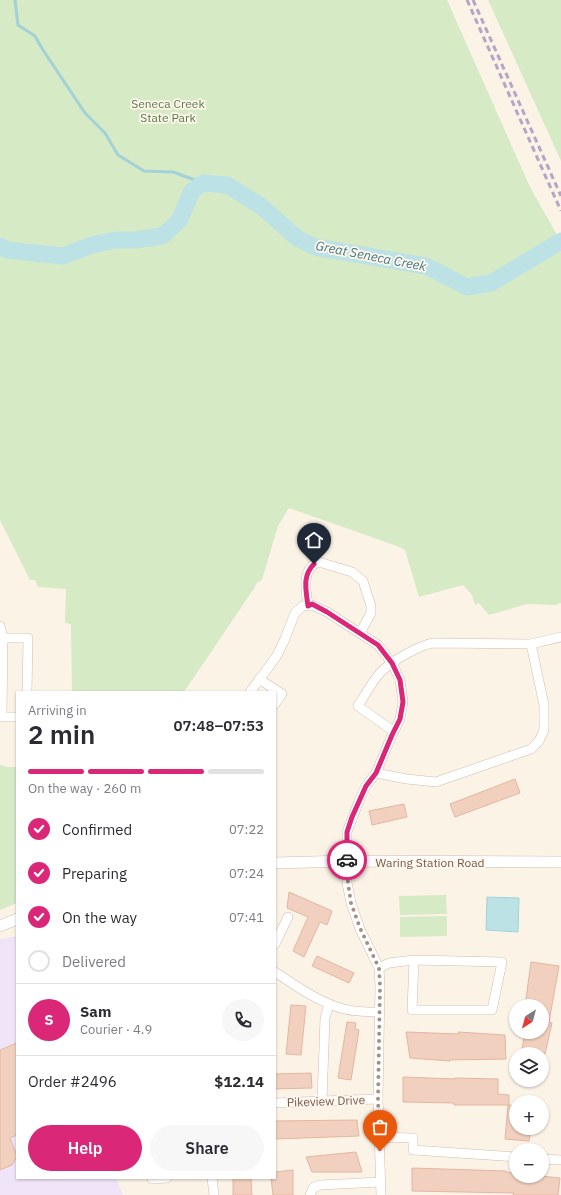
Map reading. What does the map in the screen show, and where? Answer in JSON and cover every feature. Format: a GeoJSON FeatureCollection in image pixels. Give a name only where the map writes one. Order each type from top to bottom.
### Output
{"type":"FeatureCollection","features":[{"type":"Feature","properties":{"kind":"street"},"geometry":{"type":"LineString","coordinates":[[308,606],[306,578],[309,569],[314,564],[319,562],[352,572],[363,581],[371,606],[371,613],[360,633]]}},
{"type":"Feature","properties":{"kind":"street"},"geometry":{"type":"LineString","coordinates":[[251,691],[276,657],[295,613],[303,606],[312,604],[378,645],[392,663],[400,680],[403,702],[400,719],[393,731],[376,773],[366,786],[347,832],[346,862],[353,910],[379,968],[378,1100],[382,1195]]}},
{"type":"Feature","properties":{"kind":"street"},"geometry":{"type":"LineString","coordinates":[[0,626],[3,638],[2,716],[16,717]]}},
{"type":"Feature","properties":{"kind":"street"},"geometry":{"type":"LineString","coordinates":[[393,731],[358,706],[382,670],[421,646],[432,643],[531,644],[561,637]]}},
{"type":"Feature","properties":{"kind":"street"},"geometry":{"type":"LineString","coordinates":[[3,638],[28,638],[27,691]]}},
{"type":"Feature","properties":{"kind":"street"},"geometry":{"type":"LineString","coordinates":[[376,773],[407,779],[436,782],[531,749],[539,741],[544,730],[544,705],[531,644]]}},
{"type":"Feature","properties":{"kind":"street"},"geometry":{"type":"LineString","coordinates":[[259,679],[282,694],[276,703]]}},
{"type":"Feature","properties":{"kind":"street","name":"Waring Station Road"},"geometry":{"type":"LineString","coordinates":[[276,863],[561,862]]}},
{"type":"Feature","properties":{"kind":"street"},"geometry":{"type":"LineString","coordinates":[[276,942],[288,917]]}},
{"type":"Feature","properties":{"kind":"street"},"geometry":{"type":"LineString","coordinates":[[0,926],[16,919]]}},
{"type":"Feature","properties":{"kind":"street"},"geometry":{"type":"LineString","coordinates":[[379,968],[389,963],[414,960],[502,962],[492,1010],[412,1010],[414,960]]}},
{"type":"Feature","properties":{"kind":"street"},"geometry":{"type":"LineString","coordinates":[[276,973],[329,1004],[358,1012],[379,1012]]}},
{"type":"Feature","properties":{"kind":"street"},"geometry":{"type":"LineString","coordinates":[[322,1100],[325,1018],[329,1004]]}},
{"type":"Feature","properties":{"kind":"street","name":"Pikeview Drive"},"geometry":{"type":"LineString","coordinates":[[276,1103],[322,1100],[378,1100]]}},
{"type":"Feature","properties":{"kind":"street"},"geometry":{"type":"LineString","coordinates":[[380,1137],[413,1138],[413,1150],[509,1157]]}},
{"type":"Feature","properties":{"kind":"street"},"geometry":{"type":"LineString","coordinates":[[549,1159],[561,1160]]}},
{"type":"Feature","properties":{"kind":"street"},"geometry":{"type":"LineString","coordinates":[[212,1179],[214,1195]]}},
{"type":"Feature","properties":{"kind":"street"},"geometry":{"type":"LineString","coordinates":[[310,1195],[313,1188],[320,1186],[381,1182]]}},
{"type":"Feature","properties":{"kind":"shaded area"},"geometry":{"type":"Polygon","coordinates":[[[16,936],[16,1179],[116,1179],[123,1195],[0,1195],[0,939],[16,936]]]}},
{"type":"Feature","properties":{"kind":"green space","name":"Seneca Creek State Park"},"geometry":{"type":"Polygon","coordinates":[[[0,0],[447,0],[530,187],[561,242],[561,603],[556,605],[527,604],[489,615],[479,603],[475,605],[472,595],[463,585],[419,597],[405,550],[289,508],[278,526],[262,580],[257,583],[185,691],[72,691],[71,624],[65,623],[66,589],[38,587],[35,580],[30,580],[0,520],[0,0]]]}},
{"type":"Feature","properties":{"kind":"green space"},"geometry":{"type":"Polygon","coordinates":[[[488,0],[561,0],[561,161],[488,0]]]}},
{"type":"Feature","properties":{"kind":"green space"},"geometry":{"type":"Polygon","coordinates":[[[0,765],[6,767],[16,767],[16,903],[0,910],[0,765]]]}},
{"type":"Feature","properties":{"kind":"green space"},"geometry":{"type":"Polygon","coordinates":[[[446,895],[447,914],[400,915],[399,896],[446,895]]]}},
{"type":"Feature","properties":{"kind":"green space"},"geometry":{"type":"Polygon","coordinates":[[[447,916],[447,936],[400,937],[400,917],[447,916]]]}},
{"type":"Feature","properties":{"kind":"water"},"geometry":{"type":"Polygon","coordinates":[[[487,897],[519,898],[518,932],[486,930],[487,897]]]}},
{"type":"Feature","properties":{"kind":"building"},"geometry":{"type":"Polygon","coordinates":[[[515,779],[520,793],[455,817],[450,804],[515,779]]]}},
{"type":"Feature","properties":{"kind":"building"},"geometry":{"type":"Polygon","coordinates":[[[404,804],[407,817],[372,825],[369,811],[404,804]]]}},
{"type":"Feature","properties":{"kind":"building"},"geometry":{"type":"Polygon","coordinates":[[[289,892],[332,911],[327,925],[320,922],[304,957],[293,951],[308,917],[287,908],[289,892]]]}},
{"type":"Feature","properties":{"kind":"building"},"geometry":{"type":"Polygon","coordinates":[[[317,956],[354,973],[349,983],[312,966],[317,956]]]}},
{"type":"Feature","properties":{"kind":"building"},"geometry":{"type":"Polygon","coordinates":[[[531,962],[559,966],[549,1022],[549,999],[526,999],[531,962]]]}},
{"type":"Feature","properties":{"kind":"building"},"geometry":{"type":"Polygon","coordinates":[[[291,1005],[306,1006],[301,1055],[286,1054],[291,1005]]]}},
{"type":"Feature","properties":{"kind":"building"},"geometry":{"type":"Polygon","coordinates":[[[347,1022],[356,1023],[355,1029],[359,1030],[351,1080],[338,1078],[347,1022]]]}},
{"type":"Feature","properties":{"kind":"building"},"geometry":{"type":"Polygon","coordinates":[[[549,1022],[552,1023],[549,1036],[549,1022]]]}},
{"type":"Feature","properties":{"kind":"building"},"geometry":{"type":"Polygon","coordinates":[[[406,1032],[459,1034],[458,1032],[505,1035],[506,1059],[449,1060],[450,1061],[410,1058],[406,1032]]]}},
{"type":"Feature","properties":{"kind":"building"},"geometry":{"type":"Polygon","coordinates":[[[524,1039],[548,1039],[547,1047],[522,1047],[524,1039]]]}},
{"type":"Feature","properties":{"kind":"building"},"geometry":{"type":"Polygon","coordinates":[[[16,1043],[16,1135],[10,1138],[16,1153],[16,1158],[12,1165],[0,1170],[0,1050],[16,1043]]]}},
{"type":"Feature","properties":{"kind":"building"},"geometry":{"type":"Polygon","coordinates":[[[311,1073],[312,1088],[276,1089],[276,1074],[311,1073]]]}},
{"type":"Feature","properties":{"kind":"building"},"geometry":{"type":"Polygon","coordinates":[[[403,1077],[498,1079],[498,1094],[509,1095],[509,1105],[454,1105],[454,1103],[403,1102],[403,1077]]]}},
{"type":"Feature","properties":{"kind":"building"},"geometry":{"type":"Polygon","coordinates":[[[508,1105],[509,1135],[530,1135],[529,1141],[505,1139],[508,1105]]]}},
{"type":"Feature","properties":{"kind":"building"},"geometry":{"type":"Polygon","coordinates":[[[357,1120],[359,1136],[276,1139],[276,1121],[357,1120]]]}},
{"type":"Feature","properties":{"kind":"building"},"geometry":{"type":"Polygon","coordinates":[[[356,1152],[362,1172],[312,1172],[306,1157],[356,1152]]]}},
{"type":"Feature","properties":{"kind":"building"},"geometry":{"type":"Polygon","coordinates":[[[412,1168],[506,1171],[509,1172],[509,1183],[549,1183],[549,1177],[560,1178],[558,1195],[513,1195],[514,1193],[412,1191],[412,1168]]]}},
{"type":"Feature","properties":{"kind":"building"},"geometry":{"type":"Polygon","coordinates":[[[293,1170],[293,1195],[273,1195],[271,1179],[276,1179],[276,1172],[293,1170]]]}},
{"type":"Feature","properties":{"kind":"building"},"geometry":{"type":"Polygon","coordinates":[[[233,1179],[251,1179],[252,1195],[233,1195],[233,1179]]]}},
{"type":"Feature","properties":{"kind":"waterway"},"geometry":{"type":"LineString","coordinates":[[15,0],[18,25],[35,36],[85,113],[105,133],[118,155],[144,171],[173,172],[203,183]]}},
{"type":"Feature","properties":{"kind":"waterway","name":"Great Seneca Creek"},"geometry":{"type":"LineString","coordinates":[[0,246],[7,250],[63,256],[92,245],[116,240],[136,240],[162,236],[179,221],[192,191],[203,183],[227,185],[261,206],[297,238],[315,247],[426,266],[467,287],[491,283],[561,241]]}},
{"type":"Feature","properties":{"kind":"railway"},"geometry":{"type":"LineString","coordinates":[[467,0],[561,211]]}},
{"type":"Feature","properties":{"kind":"railway"},"geometry":{"type":"LineString","coordinates":[[473,0],[561,196]]}},
{"type":"Feature","properties":{"kind":"way so far"},"geometry":{"type":"LineString","coordinates":[[347,860],[351,903],[360,928],[371,948],[379,968],[378,1100],[380,1151]]}},
{"type":"Feature","properties":{"kind":"route"},"geometry":{"type":"LineString","coordinates":[[314,564],[309,569],[306,578],[308,606],[312,604],[327,612],[378,645],[392,663],[400,680],[403,702],[400,719],[383,754],[376,773],[366,786],[352,817],[347,832],[347,860]]}}]}
